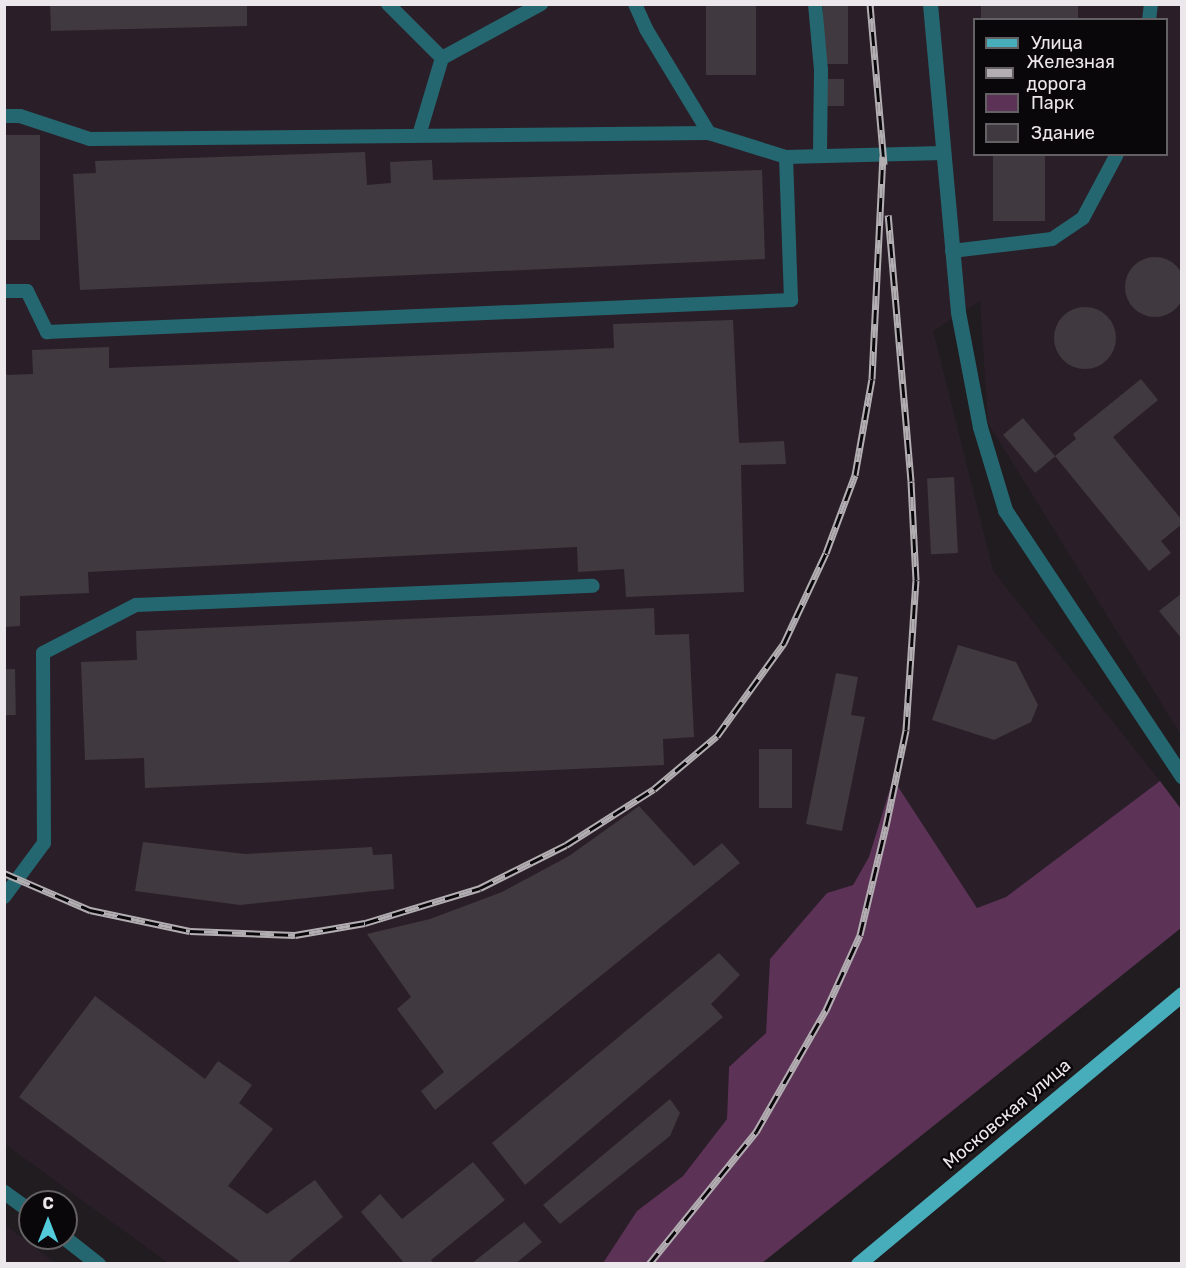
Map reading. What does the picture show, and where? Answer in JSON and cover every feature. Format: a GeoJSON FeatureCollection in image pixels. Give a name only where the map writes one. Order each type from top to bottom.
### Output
{"type":"FeatureCollection","features":[{"type":"Feature","properties":{"kind":"main road","name":"Московская улица"},"geometry":{"type":"LineString","coordinates":[[858,1263],[1182,994]]}},
{"type":"Feature","properties":{"kind":"street"},"geometry":{"type":"LineString","coordinates":[[930,4],[958,312],[980,427],[1005,510],[1182,776]]}},
{"type":"Feature","properties":{"kind":"street"},"geometry":{"type":"LineString","coordinates":[[4,1192],[18,1202]]}},
{"type":"Feature","properties":{"kind":"street"},"geometry":{"type":"LineString","coordinates":[[78,1248],[98,1263]]}},
{"type":"Feature","properties":{"kind":"lane"},"geometry":{"type":"LineString","coordinates":[[388,4],[442,58]]}},
{"type":"Feature","properties":{"kind":"lane"},"geometry":{"type":"LineString","coordinates":[[419,135],[442,58],[541,4]]}},
{"type":"Feature","properties":{"kind":"lane"},"geometry":{"type":"LineString","coordinates":[[635,4],[646,29],[709,133]]}},
{"type":"Feature","properties":{"kind":"lane"},"geometry":{"type":"LineString","coordinates":[[815,4],[821,70],[820,156]]}},
{"type":"Feature","properties":{"kind":"lane"},"geometry":{"type":"LineString","coordinates":[[4,116],[20,116],[90,139],[709,133],[786,157],[943,153]]}},
{"type":"Feature","properties":{"kind":"lane"},"geometry":{"type":"LineString","coordinates":[[952,251],[1052,239],[1083,218],[1116,156]]}},
{"type":"Feature","properties":{"kind":"lane"},"geometry":{"type":"LineString","coordinates":[[4,291],[27,291],[47,332],[791,300],[786,157]]}},
{"type":"Feature","properties":{"kind":"lane"},"geometry":{"type":"LineString","coordinates":[[4,897],[44,843],[43,653],[135,604],[593,586]]}},
{"type":"Feature","properties":{"kind":"shaded area"},"geometry":{"type":"Polygon","coordinates":[[[5,5],[1181,5],[1181,735],[988,423],[980,301],[933,331],[993,571],[1160,781],[1006,897],[977,908],[893,780],[869,858],[852,885],[827,893],[770,959],[766,1033],[729,1067],[727,1119],[683,1176],[637,1211],[603,1263],[168,1263],[78,1197],[78,1190],[68,1190],[5,1144],[5,5]]]}},
{"type":"Feature","properties":{"kind":"shaded area"},"geometry":{"type":"Polygon","coordinates":[[[5,1225],[18,1235],[18,1250],[38,1250],[55,1263],[5,1263],[5,1225]]]}},
{"type":"Feature","properties":{"kind":"green space"},"geometry":{"type":"Polygon","coordinates":[[[893,779],[977,908],[1006,897],[1160,781],[1181,809],[1181,928],[762,1263],[603,1263],[637,1211],[683,1176],[727,1119],[729,1067],[766,1033],[770,959],[827,893],[853,885],[869,857],[893,779]]]}},
{"type":"Feature","properties":{"kind":"building"},"geometry":{"type":"Polygon","coordinates":[[[50,4],[247,4],[247,26],[51,31],[50,4]]]}},
{"type":"Feature","properties":{"kind":"building"},"geometry":{"type":"Polygon","coordinates":[[[706,4],[756,4],[756,75],[706,75],[706,4]]]}},
{"type":"Feature","properties":{"kind":"building"},"geometry":{"type":"Polygon","coordinates":[[[823,4],[848,4],[848,64],[823,64],[823,4]]]}},
{"type":"Feature","properties":{"kind":"building"},"geometry":{"type":"Polygon","coordinates":[[[981,4],[1078,4],[1078,18],[981,18],[981,4]]]}},
{"type":"Feature","properties":{"kind":"building"},"geometry":{"type":"Polygon","coordinates":[[[827,79],[844,79],[844,106],[827,106],[827,79]]]}},
{"type":"Feature","properties":{"kind":"building"},"geometry":{"type":"Polygon","coordinates":[[[4,135],[40,135],[40,240],[4,240],[4,135]]]}},
{"type":"Feature","properties":{"kind":"building"},"geometry":{"type":"Polygon","coordinates":[[[365,152],[367,185],[391,183],[390,162],[432,160],[433,180],[762,170],[765,259],[80,290],[73,174],[96,173],[95,161],[365,152]]]}},
{"type":"Feature","properties":{"kind":"building"},"geometry":{"type":"Polygon","coordinates":[[[993,156],[1045,156],[1045,221],[993,221],[993,156]]]}},
{"type":"Feature","properties":{"kind":"building"},"geometry":{"type":"Polygon","coordinates":[[[1149,257],[1161,257],[1177,265],[1183,275],[1185,287],[1183,299],[1177,309],[1161,317],[1149,317],[1133,309],[1125,293],[1125,281],[1133,265],[1149,257]]]}},
{"type":"Feature","properties":{"kind":"building"},"geometry":{"type":"Polygon","coordinates":[[[1079,307],[1091,307],[1107,316],[1114,326],[1116,338],[1114,350],[1107,360],[1091,369],[1079,369],[1068,364],[1059,355],[1054,344],[1054,332],[1059,321],[1068,312],[1079,307]]]}},
{"type":"Feature","properties":{"kind":"building"},"geometry":{"type":"Polygon","coordinates":[[[733,320],[739,443],[784,441],[786,464],[741,465],[744,592],[626,597],[624,569],[578,572],[577,547],[88,572],[89,593],[20,596],[20,626],[4,627],[4,369],[7,375],[33,374],[32,350],[109,347],[109,368],[614,348],[613,324],[733,320]]]}},
{"type":"Feature","properties":{"kind":"building"},"geometry":{"type":"Polygon","coordinates":[[[1141,379],[1158,400],[1113,437],[1182,520],[1182,524],[1161,541],[1171,553],[1149,571],[1055,456],[1076,439],[1073,434],[1141,379]]]}},
{"type":"Feature","properties":{"kind":"building"},"geometry":{"type":"Polygon","coordinates":[[[1023,418],[1055,456],[1035,473],[1003,435],[1023,418]]]}},
{"type":"Feature","properties":{"kind":"building"},"geometry":{"type":"Polygon","coordinates":[[[954,477],[958,553],[931,554],[927,478],[954,477]]]}},
{"type":"Feature","properties":{"kind":"building"},"geometry":{"type":"Polygon","coordinates":[[[1182,593],[1182,639],[1159,611],[1182,593]]]}},
{"type":"Feature","properties":{"kind":"building"},"geometry":{"type":"Polygon","coordinates":[[[654,608],[655,635],[689,634],[694,737],[663,739],[664,765],[145,788],[144,758],[85,760],[81,662],[137,660],[136,631],[654,608]]]}},
{"type":"Feature","properties":{"kind":"building"},"geometry":{"type":"Polygon","coordinates":[[[958,645],[1016,662],[1038,705],[1031,722],[994,740],[932,720],[958,645]]]}},
{"type":"Feature","properties":{"kind":"building"},"geometry":{"type":"Polygon","coordinates":[[[4,669],[15,669],[16,715],[5,715],[4,669]]]}},
{"type":"Feature","properties":{"kind":"building"},"geometry":{"type":"Polygon","coordinates":[[[836,673],[858,677],[851,715],[865,717],[842,831],[806,824],[836,673]]]}},
{"type":"Feature","properties":{"kind":"building"},"geometry":{"type":"Polygon","coordinates":[[[759,749],[792,749],[792,808],[759,808],[759,749]]]}},
{"type":"Feature","properties":{"kind":"building"},"geometry":{"type":"Polygon","coordinates":[[[639,806],[694,866],[722,843],[740,863],[435,1110],[421,1091],[444,1072],[397,1009],[411,997],[367,934],[430,919],[502,892],[569,856],[639,806]]]}},
{"type":"Feature","properties":{"kind":"building"},"geometry":{"type":"Polygon","coordinates":[[[143,842],[245,854],[372,847],[373,855],[392,854],[394,889],[240,905],[135,891],[143,842]]]}},
{"type":"Feature","properties":{"kind":"building"},"geometry":{"type":"Polygon","coordinates":[[[719,953],[740,975],[711,1004],[723,1017],[525,1185],[492,1143],[719,953]]]}},
{"type":"Feature","properties":{"kind":"building"},"geometry":{"type":"Polygon","coordinates":[[[95,996],[205,1079],[218,1061],[252,1085],[239,1103],[273,1129],[228,1186],[267,1214],[315,1180],[343,1217],[286,1264],[243,1264],[19,1097],[95,996]]]}},
{"type":"Feature","properties":{"kind":"building"},"geometry":{"type":"Polygon","coordinates":[[[670,1099],[680,1113],[670,1136],[560,1224],[543,1205],[670,1099]]]}},
{"type":"Feature","properties":{"kind":"building"},"geometry":{"type":"Polygon","coordinates":[[[473,1162],[505,1200],[431,1260],[434,1264],[405,1264],[361,1212],[380,1194],[402,1219],[473,1162]]]}},
{"type":"Feature","properties":{"kind":"building"},"geometry":{"type":"Polygon","coordinates":[[[524,1222],[542,1242],[515,1264],[471,1264],[524,1222]]]}},
{"type":"Feature","properties":{"kind":"railway"},"geometry":{"type":"LineString","coordinates":[[870,4],[884,164]]}},
{"type":"Feature","properties":{"kind":"railway"},"geometry":{"type":"LineString","coordinates":[[4,873],[90,910],[190,931],[295,935],[365,923],[480,888],[566,845],[654,789],[717,736],[784,643],[826,553],[855,475],[872,379],[883,156]]}},
{"type":"Feature","properties":{"kind":"railway"},"geometry":{"type":"LineString","coordinates":[[649,1264],[756,1132],[826,1010],[860,935],[886,826],[906,730],[916,580],[911,481],[888,215]]}}]}
